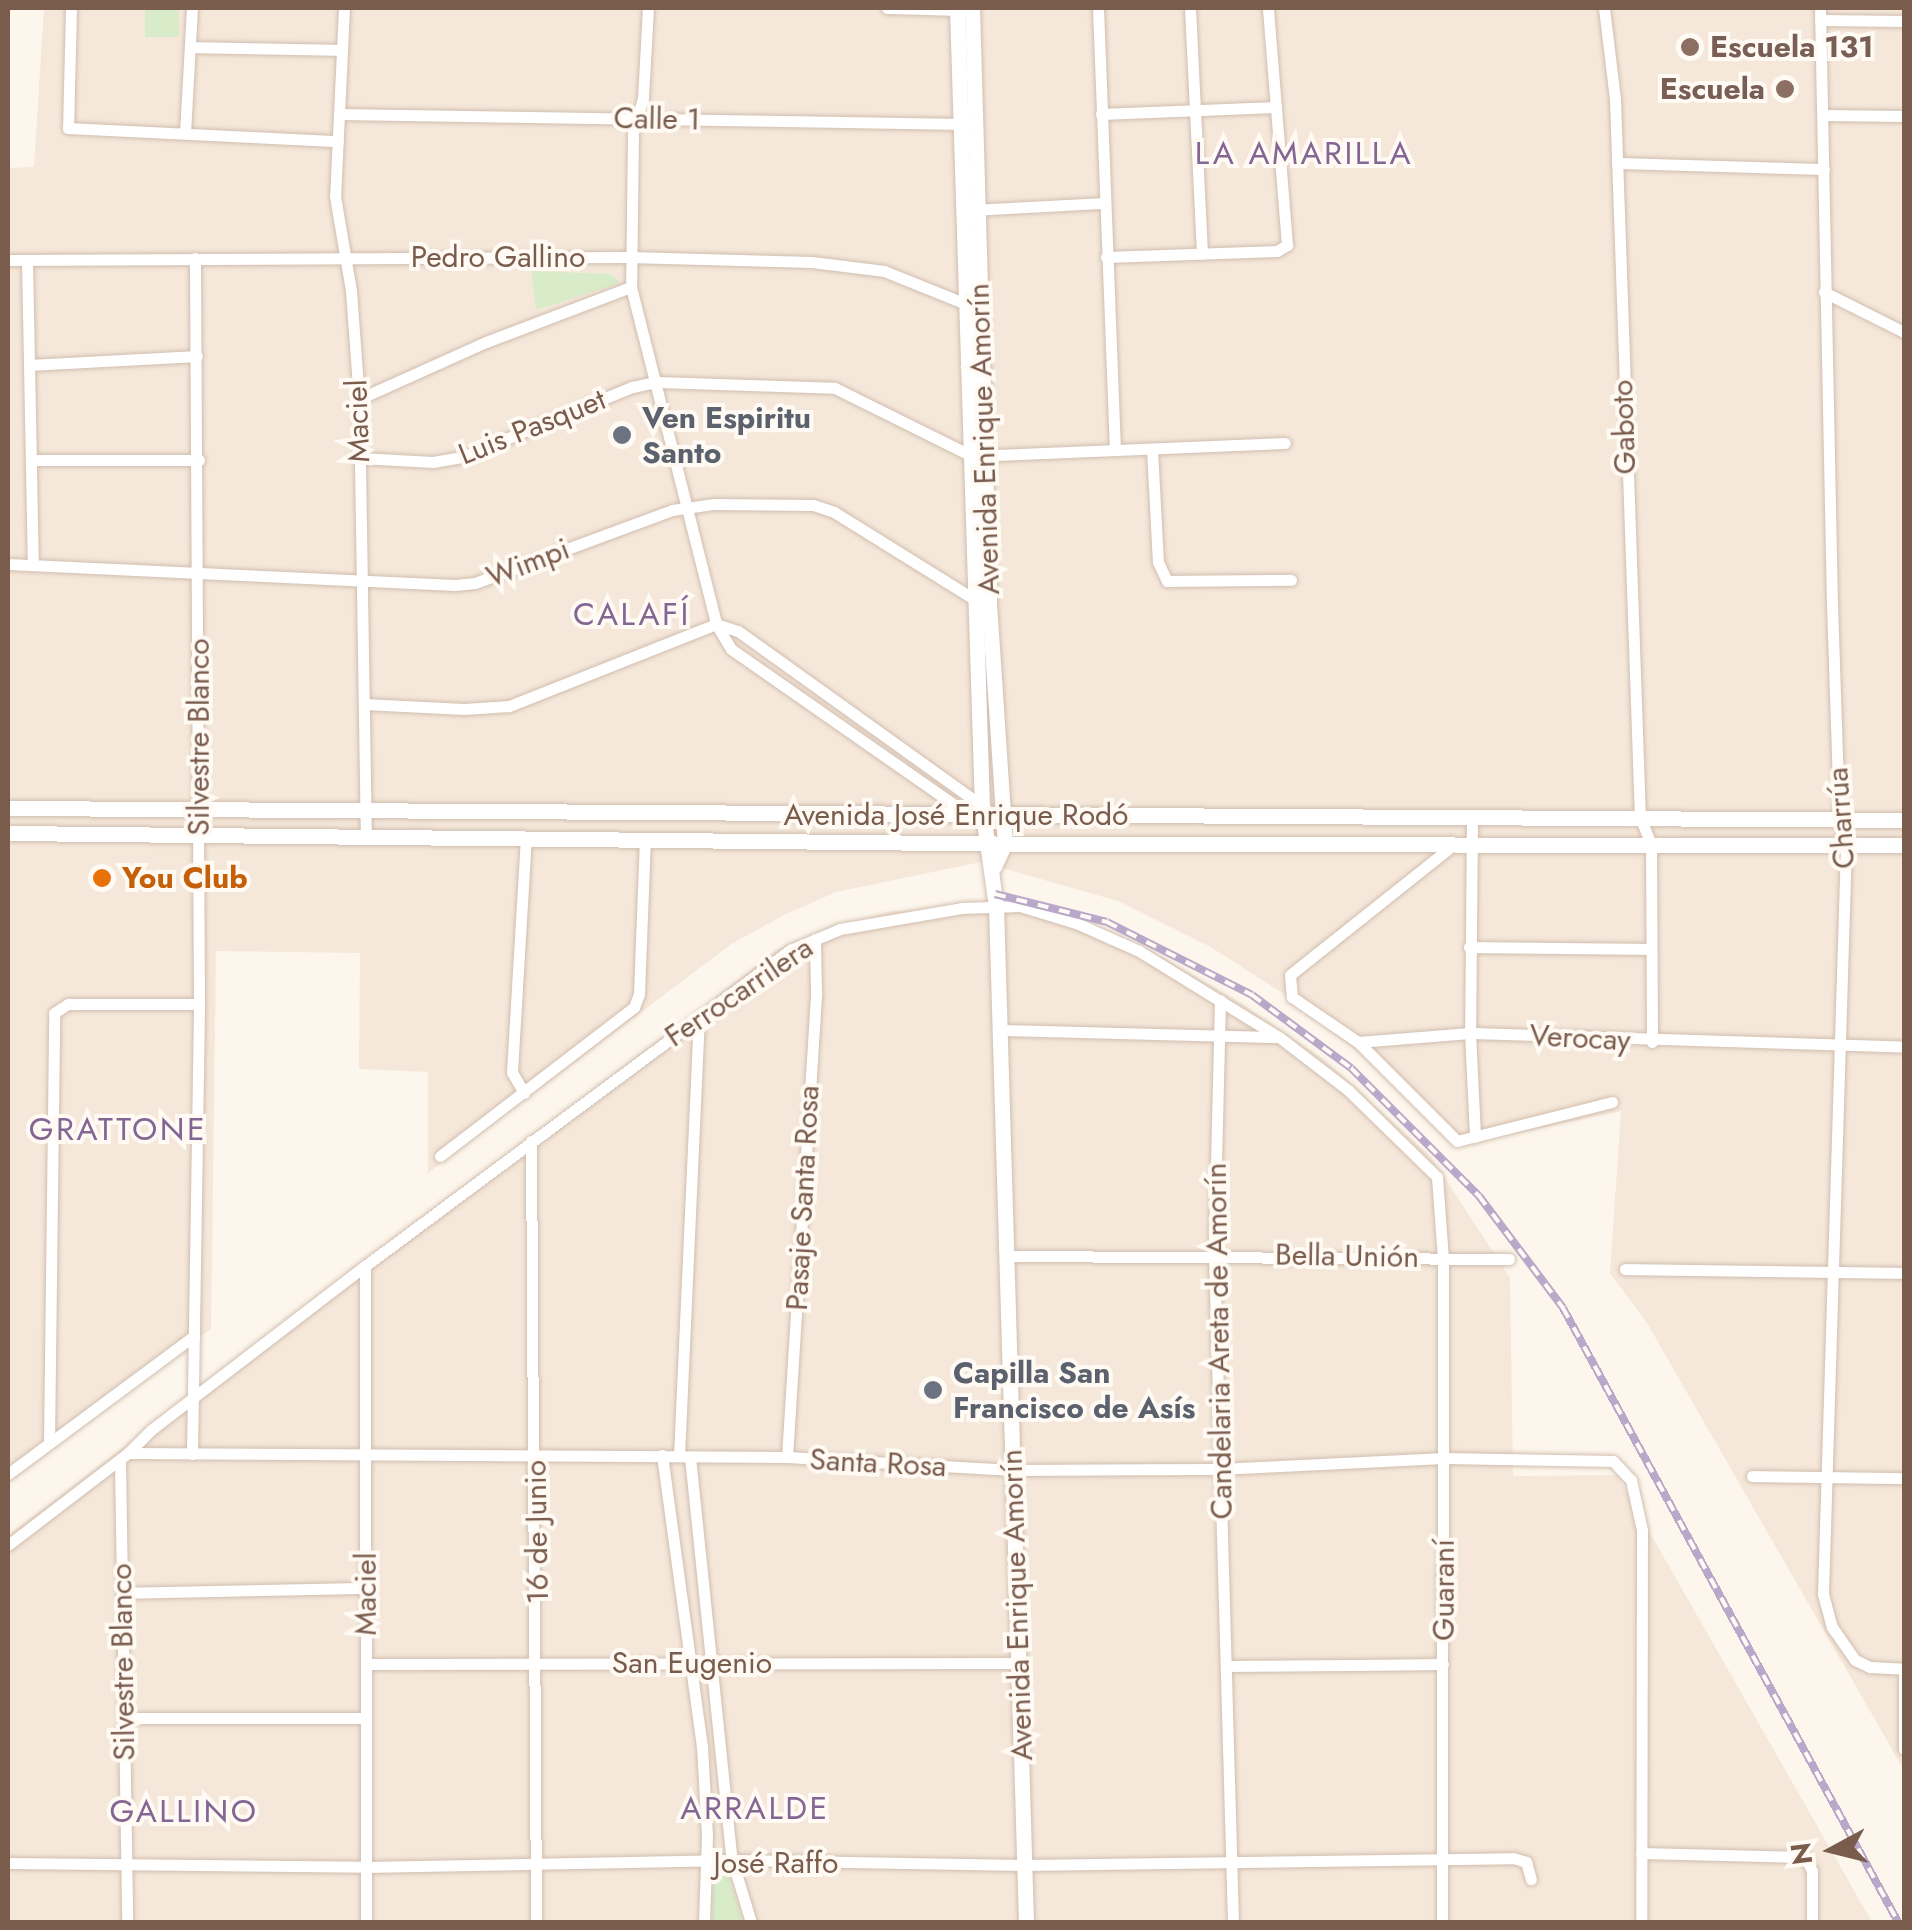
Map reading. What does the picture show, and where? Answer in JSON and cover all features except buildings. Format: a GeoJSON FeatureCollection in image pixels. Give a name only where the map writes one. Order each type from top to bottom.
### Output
{"type":"FeatureCollection","features":[{"type":"Feature","properties":{"kind":"street"},"geometry":{"type":"LineString","coordinates":[[71,8],[68,128],[338,141]]}},
{"type":"Feature","properties":{"kind":"street"},"geometry":{"type":"LineString","coordinates":[[185,134],[192,8]]}},
{"type":"Feature","properties":{"kind":"street","name":"Maciel"},"geometry":{"type":"LineString","coordinates":[[344,8],[335,196],[346,258],[359,399],[366,836]]}},
{"type":"Feature","properties":{"kind":"street"},"geometry":{"type":"LineString","coordinates":[[648,8],[643,98],[636,118],[631,287],[716,624],[731,649],[981,823]]}},
{"type":"Feature","properties":{"kind":"street"},"geometry":{"type":"LineString","coordinates":[[887,8],[965,9]]}},
{"type":"Feature","properties":{"kind":"street"},"geometry":{"type":"LineString","coordinates":[[1098,8],[1115,450]]}},
{"type":"Feature","properties":{"kind":"street"},"geometry":{"type":"LineString","coordinates":[[1190,8],[1202,254]]}},
{"type":"Feature","properties":{"kind":"street"},"geometry":{"type":"LineString","coordinates":[[1106,257],[1277,252],[1286,244],[1268,8]]}},
{"type":"Feature","properties":{"kind":"street","name":"Gaboto"},"geometry":{"type":"LineString","coordinates":[[1604,8],[1615,100],[1640,817],[1651,844]]}},
{"type":"Feature","properties":{"kind":"street","name":"Avenida Enrique Amorín"},"geometry":{"type":"LineString","coordinates":[[965,9],[982,603],[981,823],[994,867],[996,906],[1026,1922]]}},
{"type":"Feature","properties":{"kind":"street"},"geometry":{"type":"LineString","coordinates":[[1820,14],[1904,20]]}},
{"type":"Feature","properties":{"kind":"street","name":"Charrúa"},"geometry":{"type":"LineString","coordinates":[[1820,14],[1839,819],[1846,845],[1830,1478],[1823,1594],[1832,1627],[1855,1660],[1870,1667],[1904,1669]]}},
{"type":"Feature","properties":{"kind":"street"},"geometry":{"type":"LineString","coordinates":[[190,47],[342,50]]}},
{"type":"Feature","properties":{"kind":"street"},"geometry":{"type":"LineString","coordinates":[[1101,114],[1276,107]]}},
{"type":"Feature","properties":{"kind":"street","name":"Calle 1"},"geometry":{"type":"LineString","coordinates":[[339,114],[968,124]]}},
{"type":"Feature","properties":{"kind":"street"},"geometry":{"type":"LineString","coordinates":[[1823,114],[1904,116]]}},
{"type":"Feature","properties":{"kind":"street"},"geometry":{"type":"LineString","coordinates":[[1616,163],[1824,169]]}},
{"type":"Feature","properties":{"kind":"street"},"geometry":{"type":"LineString","coordinates":[[971,210],[1104,203]]}},
{"type":"Feature","properties":{"kind":"street","name":"Silvestre Blanco"},"geometry":{"type":"LineString","coordinates":[[192,1454],[199,1004],[200,572],[195,258]]}},
{"type":"Feature","properties":{"kind":"street","name":"Pedro Gallino"},"geometry":{"type":"LineString","coordinates":[[8,260],[629,258],[860,266],[884,270],[973,306]]}},
{"type":"Feature","properties":{"kind":"street"},"geometry":{"type":"LineString","coordinates":[[26,260],[34,564]]}},
{"type":"Feature","properties":{"kind":"street"},"geometry":{"type":"LineString","coordinates":[[359,399],[486,342],[631,287]]}},
{"type":"Feature","properties":{"kind":"street"},"geometry":{"type":"LineString","coordinates":[[1824,292],[1904,332]]}},
{"type":"Feature","properties":{"kind":"street"},"geometry":{"type":"LineString","coordinates":[[30,365],[197,356]]}},
{"type":"Feature","properties":{"kind":"street","name":"Luis Pasquet"},"geometry":{"type":"LineString","coordinates":[[360,458],[433,462],[462,457],[632,387],[656,382],[836,388],[978,456]]}},
{"type":"Feature","properties":{"kind":"street"},"geometry":{"type":"LineString","coordinates":[[978,456],[1285,442]]}},
{"type":"Feature","properties":{"kind":"street"},"geometry":{"type":"LineString","coordinates":[[1152,449],[1158,562],[1168,580],[1292,580]]}},
{"type":"Feature","properties":{"kind":"street"},"geometry":{"type":"LineString","coordinates":[[33,460],[199,460]]}},
{"type":"Feature","properties":{"kind":"street","name":"Wimpi"},"geometry":{"type":"LineString","coordinates":[[8,564],[476,584],[687,507],[755,503],[822,506],[982,603]]}},
{"type":"Feature","properties":{"kind":"street","name":"Avenida Enrique Amorín"},"geometry":{"type":"LineString","coordinates":[[982,603],[1005,843],[994,867]]}},
{"type":"Feature","properties":{"kind":"street"},"geometry":{"type":"LineString","coordinates":[[364,704],[464,709],[509,706],[716,624],[738,631],[981,823]]}},
{"type":"Feature","properties":{"kind":"street","name":"Avenida José Enrique Rodó"},"geometry":{"type":"LineString","coordinates":[[8,808],[366,810],[981,823],[1005,843],[1904,845]]}},
{"type":"Feature","properties":{"kind":"street","name":"Avenida José Enrique Rodó"},"geometry":{"type":"LineString","coordinates":[[8,833],[645,840],[981,823],[1003,816],[1904,820]]}},
{"type":"Feature","properties":{"kind":"street"},"geometry":{"type":"LineString","coordinates":[[1472,818],[1469,947],[1474,1137]]}},
{"type":"Feature","properties":{"kind":"street"},"geometry":{"type":"LineString","coordinates":[[524,1093],[512,1072],[526,838]]}},
{"type":"Feature","properties":{"kind":"street"},"geometry":{"type":"LineString","coordinates":[[440,1156],[634,1007],[639,994],[645,840]]}},
{"type":"Feature","properties":{"kind":"street"},"geometry":{"type":"LineString","coordinates":[[1651,844],[1652,1042]]}},
{"type":"Feature","properties":{"kind":"street"},"geometry":{"type":"LineString","coordinates":[[1452,846],[1290,975],[1292,997],[1358,1042],[1457,1141],[1612,1102]]}},
{"type":"Feature","properties":{"kind":"street","name":"Ferrocarrilera"},"geometry":{"type":"LineString","coordinates":[[8,1545],[365,1266],[790,950],[877,922],[996,906],[1035,909],[1139,950],[1279,1037],[1348,1090],[1437,1177],[1443,1258]]}},
{"type":"Feature","properties":{"kind":"street","name":"Pasaje Santa Rosa"},"geometry":{"type":"LineString","coordinates":[[788,1457],[815,939]]}},
{"type":"Feature","properties":{"kind":"street"},"geometry":{"type":"LineString","coordinates":[[1469,947],[1652,949]]}},
{"type":"Feature","properties":{"kind":"street","name":"Candelaria Areta de Amorín"},"geometry":{"type":"LineString","coordinates":[[1220,1000],[1214,1254],[1232,1922]]}},
{"type":"Feature","properties":{"kind":"street"},"geometry":{"type":"LineString","coordinates":[[49,1443],[54,1013],[68,1004],[199,1004]]}},
{"type":"Feature","properties":{"kind":"street"},"geometry":{"type":"LineString","coordinates":[[699,1016],[684,1456],[732,1860],[750,1922]]}},
{"type":"Feature","properties":{"kind":"street"},"geometry":{"type":"LineString","coordinates":[[1000,1030],[1279,1037]]}},
{"type":"Feature","properties":{"kind":"street","name":"Verocay"},"geometry":{"type":"LineString","coordinates":[[1358,1042],[1470,1033],[1652,1042],[1904,1047]]}},
{"type":"Feature","properties":{"kind":"street","name":"16 de Junio"},"geometry":{"type":"LineString","coordinates":[[531,1141],[538,1661],[536,1922]]}},
{"type":"Feature","properties":{"kind":"street","name":"Bella Unión"},"geometry":{"type":"LineString","coordinates":[[1006,1256],[1214,1254],[1508,1259]]}},
{"type":"Feature","properties":{"kind":"street","name":"Guaraní"},"geometry":{"type":"LineString","coordinates":[[1442,1922],[1443,1258]]}},
{"type":"Feature","properties":{"kind":"street","name":"Maciel"},"geometry":{"type":"LineString","coordinates":[[365,1266],[366,1922]]}},
{"type":"Feature","properties":{"kind":"street"},"geometry":{"type":"LineString","coordinates":[[1626,1269],[1904,1273]]}},
{"type":"Feature","properties":{"kind":"street"},"geometry":{"type":"LineString","coordinates":[[8,1474],[194,1336]]}},
{"type":"Feature","properties":{"kind":"street","name":"Santa Rosa"},"geometry":{"type":"LineString","coordinates":[[124,1457],[366,1451],[536,1453],[788,1457],[1012,1470],[1219,1469],[1444,1458],[1613,1461],[1632,1480],[1642,1530],[1641,1853]]}},
{"type":"Feature","properties":{"kind":"street"},"geometry":{"type":"LineString","coordinates":[[662,1456],[702,1746],[704,1922]]}},
{"type":"Feature","properties":{"kind":"street","name":"Silvestre Blanco"},"geometry":{"type":"LineString","coordinates":[[124,1457],[127,1922]]}},
{"type":"Feature","properties":{"kind":"street"},"geometry":{"type":"LineString","coordinates":[[1752,1476],[1904,1478]]}},
{"type":"Feature","properties":{"kind":"street"},"geometry":{"type":"LineString","coordinates":[[122,1593],[366,1588]]}},
{"type":"Feature","properties":{"kind":"street","name":"San Eugenio"},"geometry":{"type":"LineString","coordinates":[[366,1664],[1018,1663]]}},
{"type":"Feature","properties":{"kind":"street"},"geometry":{"type":"LineString","coordinates":[[1226,1666],[1443,1664]]}},
{"type":"Feature","properties":{"kind":"street"},"geometry":{"type":"LineString","coordinates":[[1904,1669],[1904,1750]]}},
{"type":"Feature","properties":{"kind":"street"},"geometry":{"type":"LineString","coordinates":[[124,1718],[366,1718]]}},
{"type":"Feature","properties":{"kind":"street"},"geometry":{"type":"LineString","coordinates":[[1641,1922],[1641,1853],[1805,1856],[1812,1871],[1812,1922]]}},
{"type":"Feature","properties":{"kind":"street","name":"José Raffo"},"geometry":{"type":"LineString","coordinates":[[8,1863],[365,1867],[732,1860],[1024,1865],[1513,1858],[1526,1862],[1531,1879]]}},
{"type":"Feature","properties":{"kind":"shaded area"},"geometry":{"type":"Polygon","coordinates":[[[44,8],[1904,8],[1904,1770],[1647,1323],[1610,1273],[1621,1111],[1457,1146],[1357,1051],[1281,992],[1209,946],[1118,901],[981,862],[836,892],[730,945],[428,1173],[428,1072],[359,1069],[360,953],[216,951],[211,1329],[8,1483],[8,168],[34,167],[44,8]]]}},
{"type":"Feature","properties":{"kind":"shaded area"},"geometry":{"type":"Polygon","coordinates":[[[1046,909],[1148,949],[1241,1003],[1325,1060],[1431,1157],[1510,1278],[1513,1476],[1617,1475],[1872,1922],[8,1922],[8,1535],[778,949],[891,911],[1046,909]]]}},
{"type":"Feature","properties":{"kind":"green space"},"geometry":{"type":"Polygon","coordinates":[[[145,8],[179,8],[179,37],[145,37],[145,8]]]}},
{"type":"Feature","properties":{"kind":"green space"},"geometry":{"type":"Polygon","coordinates":[[[531,271],[611,274],[620,283],[536,310],[531,271]]]}},
{"type":"Feature","properties":{"kind":"green space","name":"ARRALDE"},"geometry":{"type":"Polygon","coordinates":[[[714,1871],[727,1872],[743,1922],[712,1922],[714,1871]]]}},
{"type":"Feature","properties":{"kind":"railway"},"geometry":{"type":"LineString","coordinates":[[995,894],[1107,922],[1252,995],[1351,1068],[1479,1196],[1563,1308],[1898,1922]]}},
{"type":"Feature","properties":{"kind":"place","name":"Escuela 131"},"geometry":{"type":"Point","coordinates":[1690,47]}},
{"type":"Feature","properties":{"kind":"place","name":"Escuela"},"geometry":{"type":"Point","coordinates":[1785,89]}},
{"type":"Feature","properties":{"kind":"place","name":"Ven Espiritu Santo"},"geometry":{"type":"Point","coordinates":[622,435]}},
{"type":"Feature","properties":{"kind":"place","name":"You Club"},"geometry":{"type":"Point","coordinates":[102,878]}},
{"type":"Feature","properties":{"kind":"place","name":"Capilla San Francisco de Asís"},"geometry":{"type":"Point","coordinates":[933,1390]}},
{"type":"Feature","properties":{"kind":"district","name":"LA AMARILLA"},"geometry":{"type":"Point","coordinates":[1304,153]}},
{"type":"Feature","properties":{"kind":"district","name":"CALAFÍ"},"geometry":{"type":"Point","coordinates":[632,614]}},
{"type":"Feature","properties":{"kind":"district","name":"GRATTONE"},"geometry":{"type":"Point","coordinates":[118,1129]}},
{"type":"Feature","properties":{"kind":"district","name":"ARRALDE"},"geometry":{"type":"Point","coordinates":[755,1808]}},
{"type":"Feature","properties":{"kind":"district","name":"GALLINO"},"geometry":{"type":"Point","coordinates":[184,1811]}}]}
